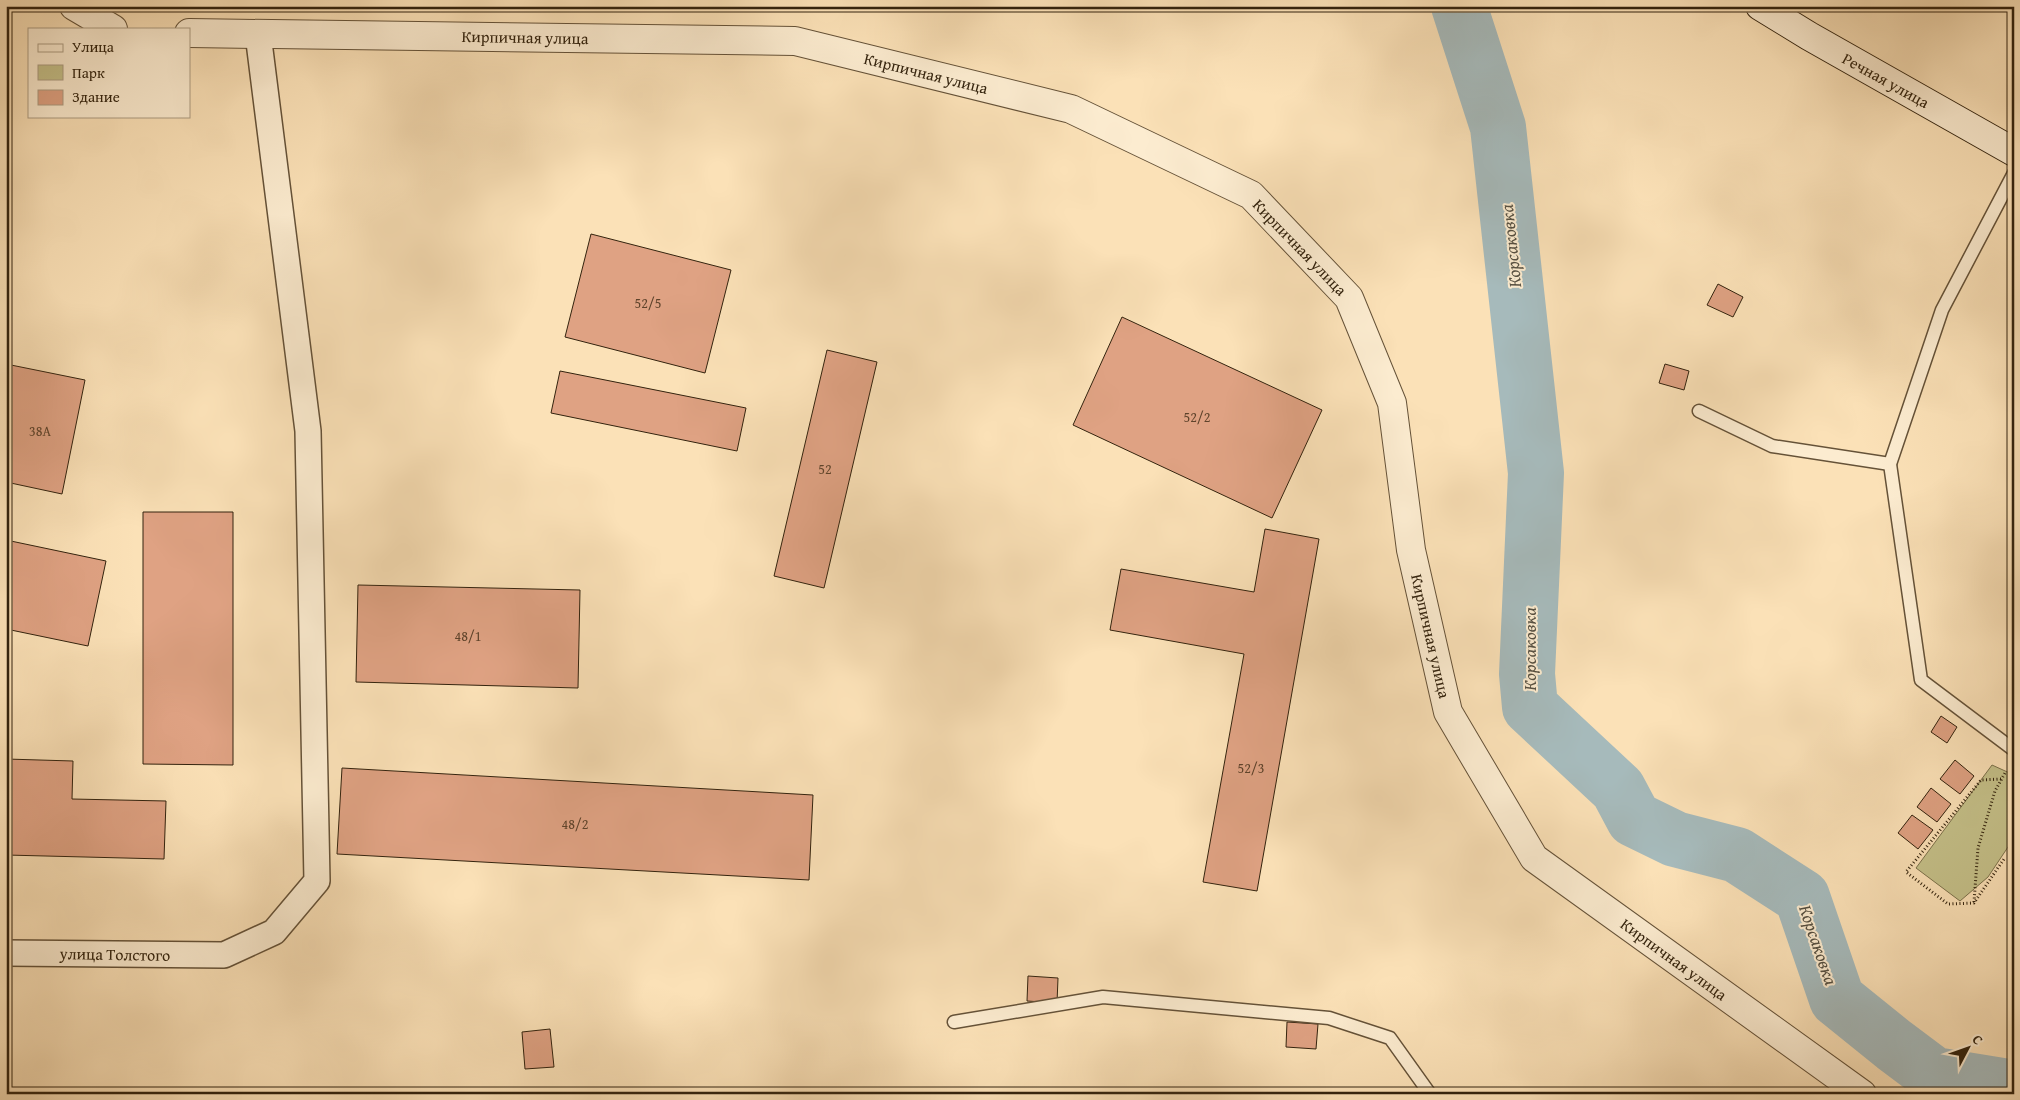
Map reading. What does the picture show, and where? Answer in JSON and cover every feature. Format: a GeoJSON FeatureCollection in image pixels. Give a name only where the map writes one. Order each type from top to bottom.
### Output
{"type":"FeatureCollection","features":[{"type":"Feature","properties":{"kind":"street"},"geometry":{"type":"LineString","coordinates":[[74,6],[111,28]]}},
{"type":"Feature","properties":{"kind":"street","name":"Речная улица"},"geometry":{"type":"LineString","coordinates":[[1760,6],[2014,152]]}},
{"type":"Feature","properties":{"kind":"street","name":"Кирпичная улица"},"geometry":{"type":"LineString","coordinates":[[190,33],[795,41],[1071,109],[1251,195],[1349,298],[1392,403],[1411,550],[1448,712],[1534,858],[1862,1094]]}},
{"type":"Feature","properties":{"kind":"street","name":"улица Толстого"},"geometry":{"type":"LineString","coordinates":[[6,953],[224,955],[274,932],[317,881],[308,431],[258,34]]}},
{"type":"Feature","properties":{"kind":"lane"},"geometry":{"type":"LineString","coordinates":[[2014,173],[1942,310],[1890,464],[1922,680],[2014,750]]}},
{"type":"Feature","properties":{"kind":"lane"},"geometry":{"type":"LineString","coordinates":[[1698,411],[1772,446],[1890,464]]}},
{"type":"Feature","properties":{"kind":"lane"},"geometry":{"type":"LineString","coordinates":[[954,1022],[1103,997],[1329,1018],[1390,1038],[1430,1094]]}},
{"type":"Feature","properties":{"kind":"path"},"geometry":{"type":"LineString","coordinates":[[1974,904],[1978,848],[1995,792],[2010,763]]}},
{"type":"Feature","properties":{"kind":"path"},"geometry":{"type":"LineString","coordinates":[[1974,904],[1948,904],[1906,872],[1981,780],[2001,780]]}},
{"type":"Feature","properties":{"kind":"path"},"geometry":{"type":"LineString","coordinates":[[1974,904],[2004,859]]}},
{"type":"Feature","properties":{"kind":"green space"},"geometry":{"type":"Polygon","coordinates":[[[1992,765],[2014,775],[2014,838],[1988,877],[1960,901],[1916,868],[1992,765]]]}},
{"type":"Feature","properties":{"kind":"building"},"geometry":{"type":"Polygon","coordinates":[[[591,234],[731,270],[705,373],[565,337],[591,234]]]}},
{"type":"Feature","properties":{"kind":"building"},"geometry":{"type":"Polygon","coordinates":[[[1718,284],[1743,297],[1733,317],[1707,305],[1718,284]]]}},
{"type":"Feature","properties":{"kind":"building"},"geometry":{"type":"Polygon","coordinates":[[[1122,317],[1322,410],[1272,518],[1073,425],[1122,317]]]}},
{"type":"Feature","properties":{"kind":"building"},"geometry":{"type":"Polygon","coordinates":[[[827,350],[877,362],[824,588],[774,576],[827,350]]]}},
{"type":"Feature","properties":{"kind":"building"},"geometry":{"type":"Polygon","coordinates":[[[6,364],[85,380],[62,494],[6,482],[6,364]]]}},
{"type":"Feature","properties":{"kind":"building"},"geometry":{"type":"Polygon","coordinates":[[[1665,364],[1689,371],[1684,390],[1659,383],[1665,364]]]}},
{"type":"Feature","properties":{"kind":"building"},"geometry":{"type":"Polygon","coordinates":[[[560,371],[746,408],[737,451],[551,413],[560,371]]]}},
{"type":"Feature","properties":{"kind":"building"},"geometry":{"type":"Polygon","coordinates":[[[143,512],[233,512],[233,765],[143,764],[143,512]]]}},
{"type":"Feature","properties":{"kind":"building"},"geometry":{"type":"Polygon","coordinates":[[[1265,529],[1319,539],[1257,891],[1203,882],[1244,654],[1110,630],[1121,569],[1254,592],[1265,529]]]}},
{"type":"Feature","properties":{"kind":"building"},"geometry":{"type":"Polygon","coordinates":[[[6,540],[106,561],[88,646],[6,629],[6,540]]]}},
{"type":"Feature","properties":{"kind":"building"},"geometry":{"type":"Polygon","coordinates":[[[358,585],[580,590],[578,688],[356,682],[358,585]]]}},
{"type":"Feature","properties":{"kind":"building"},"geometry":{"type":"Polygon","coordinates":[[[1941,716],[1957,727],[1947,743],[1931,732],[1941,716]]]}},
{"type":"Feature","properties":{"kind":"building"},"geometry":{"type":"Polygon","coordinates":[[[6,759],[73,761],[72,799],[166,801],[164,859],[6,855],[6,759]]]}},
{"type":"Feature","properties":{"kind":"building"},"geometry":{"type":"Polygon","coordinates":[[[1955,760],[1974,776],[1960,794],[1940,779],[1955,760]]]}},
{"type":"Feature","properties":{"kind":"building"},"geometry":{"type":"Polygon","coordinates":[[[342,768],[813,795],[809,880],[337,854],[342,768]]]}},
{"type":"Feature","properties":{"kind":"building"},"geometry":{"type":"Polygon","coordinates":[[[1931,788],[1951,804],[1937,822],[1917,807],[1931,788]]]}},
{"type":"Feature","properties":{"kind":"building"},"geometry":{"type":"Polygon","coordinates":[[[1912,815],[1933,830],[1918,849],[1898,833],[1912,815]]]}},
{"type":"Feature","properties":{"kind":"building"},"geometry":{"type":"Polygon","coordinates":[[[1028,976],[1058,978],[1057,1003],[1027,1001],[1028,976]]]}},
{"type":"Feature","properties":{"kind":"building"},"geometry":{"type":"Polygon","coordinates":[[[1287,1022],[1318,1024],[1316,1049],[1286,1047],[1287,1022]]]}},
{"type":"Feature","properties":{"kind":"building"},"geometry":{"type":"Polygon","coordinates":[[[550,1029],[554,1067],[525,1069],[522,1032],[550,1029]]]}},
{"type":"Feature","properties":{"kind":"waterway","name":"Корсаковка"},"geometry":{"type":"LineString","coordinates":[[1459,6],[1498,127],[1536,473],[1527,674],[1530,707],[1618,789],[1634,819],[1675,839],[1737,855],[1802,897],[1837,999],[1894,1045],[1934,1075],[2014,1088]]}},
{"type":"Feature","properties":{"kind":"waterway"},"geometry":{"type":"LineString","coordinates":[[1934,1075],[1966,1094]]}}]}
